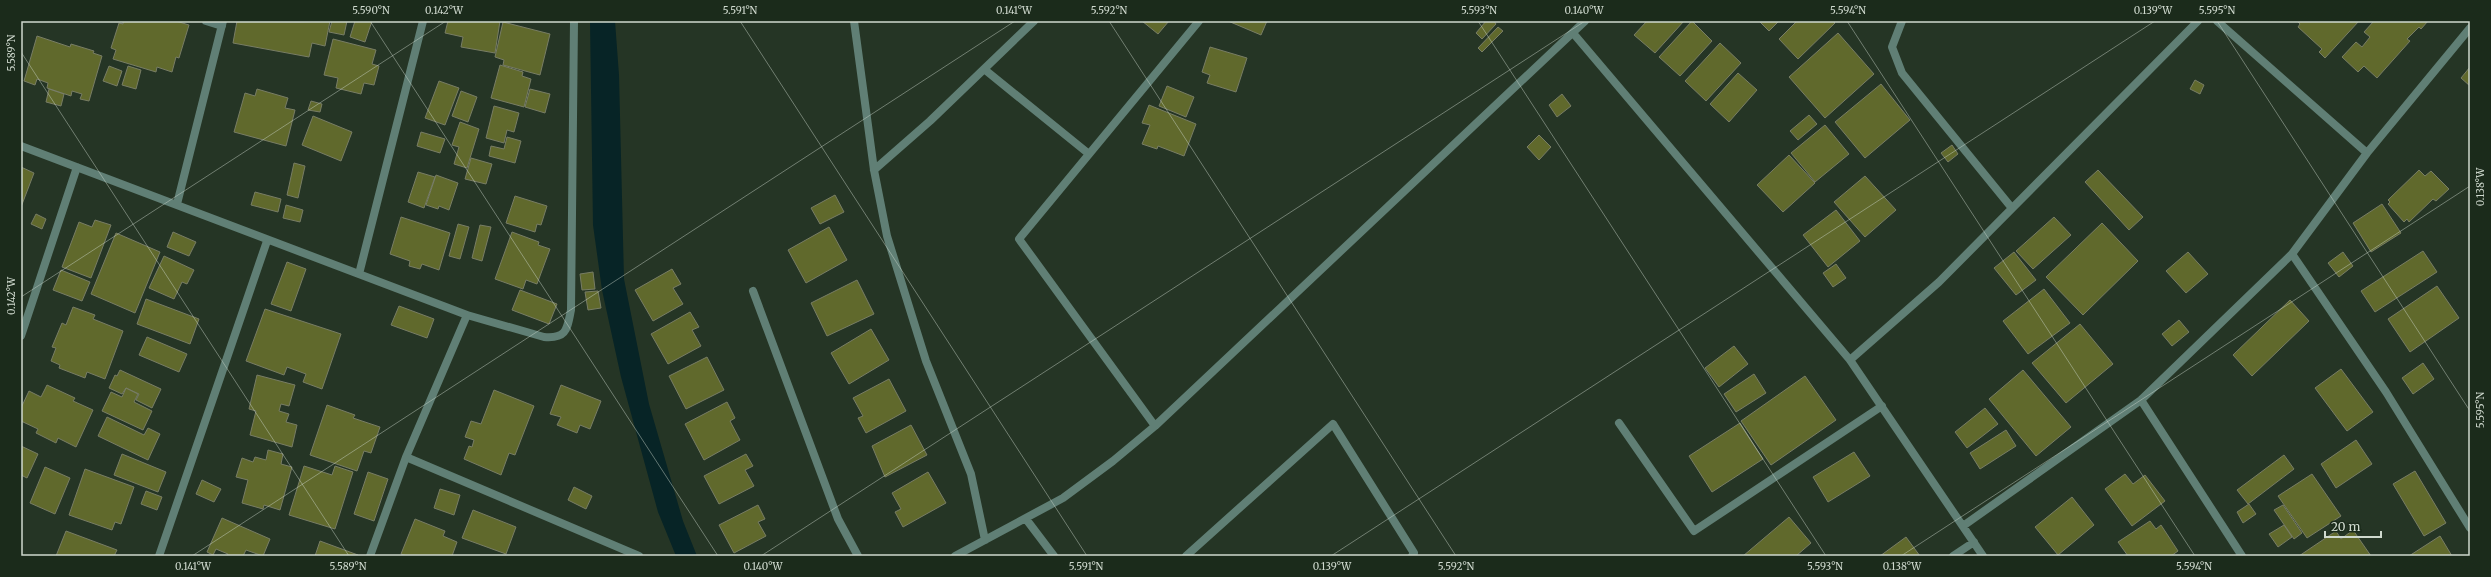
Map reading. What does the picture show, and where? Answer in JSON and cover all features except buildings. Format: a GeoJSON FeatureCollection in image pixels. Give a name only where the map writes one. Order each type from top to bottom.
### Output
{"type":"FeatureCollection","features":[{"type":"Feature","properties":{"kind":"street"},"geometry":{"type":"LineString","coordinates":[[177,204],[222,24],[206,21]]}},
{"type":"Feature","properties":{"kind":"street"},"geometry":{"type":"LineString","coordinates":[[359,274],[423,21]]}},
{"type":"Feature","properties":{"kind":"street"},"geometry":{"type":"LineString","coordinates":[[21,146],[177,204],[267,241],[467,315],[544,337],[554,338],[562,335],[567,329],[571,310],[573,246],[571,144],[574,21]]}},
{"type":"Feature","properties":{"kind":"street"},"geometry":{"type":"LineString","coordinates":[[854,21],[874,170],[886,236],[926,361],[971,474],[985,540]]}},
{"type":"Feature","properties":{"kind":"street"},"geometry":{"type":"LineString","coordinates":[[874,170],[930,121],[1034,21]]}},
{"type":"Feature","properties":{"kind":"street"},"geometry":{"type":"LineString","coordinates":[[1155,426],[1019,239],[1199,21]]}},
{"type":"Feature","properties":{"kind":"street"},"geometry":{"type":"LineString","coordinates":[[955,556],[1063,498],[1113,461],[1155,426],[1585,21]]}},
{"type":"Feature","properties":{"kind":"street"},"geometry":{"type":"LineString","coordinates":[[1902,21],[1892,47],[1902,73],[2011,207]]}},
{"type":"Feature","properties":{"kind":"street"},"geometry":{"type":"LineString","coordinates":[[1850,360],[1938,282],[2011,207],[2198,21]]}},
{"type":"Feature","properties":{"kind":"street"},"geometry":{"type":"LineString","coordinates":[[2217,21],[2367,153]]}},
{"type":"Feature","properties":{"kind":"street"},"geometry":{"type":"LineString","coordinates":[[1963,526],[2141,400],[2292,254],[2367,153],[2470,28]]}},
{"type":"Feature","properties":{"kind":"street"},"geometry":{"type":"LineString","coordinates":[[1573,33],[1850,360],[1983,556]]}},
{"type":"Feature","properties":{"kind":"street"},"geometry":{"type":"LineString","coordinates":[[984,69],[1089,154]]}},
{"type":"Feature","properties":{"kind":"street"},"geometry":{"type":"LineString","coordinates":[[21,336],[77,167]]}},
{"type":"Feature","properties":{"kind":"street"},"geometry":{"type":"LineString","coordinates":[[159,556],[267,241]]}},
{"type":"Feature","properties":{"kind":"street"},"geometry":{"type":"LineString","coordinates":[[2292,254],[2386,392],[2470,528]]}},
{"type":"Feature","properties":{"kind":"street"},"geometry":{"type":"LineString","coordinates":[[753,292],[838,519],[858,556]]}},
{"type":"Feature","properties":{"kind":"street"},"geometry":{"type":"LineString","coordinates":[[370,556],[406,457],[467,315]]}},
{"type":"Feature","properties":{"kind":"street"},"geometry":{"type":"LineString","coordinates":[[2141,400],[2242,556]]}},
{"type":"Feature","properties":{"kind":"street"},"geometry":{"type":"LineString","coordinates":[[1620,423],[1694,531],[1882,406]]}},
{"type":"Feature","properties":{"kind":"street"},"geometry":{"type":"LineString","coordinates":[[1186,556],[1333,424],[1414,553],[1412,556]]}},
{"type":"Feature","properties":{"kind":"street"},"geometry":{"type":"LineString","coordinates":[[406,457],[639,556]]}},
{"type":"Feature","properties":{"kind":"street"},"geometry":{"type":"LineString","coordinates":[[1026,519],[1054,556]]}},
{"type":"Feature","properties":{"kind":"street"},"geometry":{"type":"LineString","coordinates":[[1953,556],[1974,542]]}},
{"type":"Feature","properties":{"kind":"water"},"geometry":{"type":"Polygon","coordinates":[[[590,21],[615,21],[619,75],[624,279],[649,404],[683,521],[697,556],[676,556],[658,512],[621,377],[602,290],[593,225],[590,21]]]}}]}
